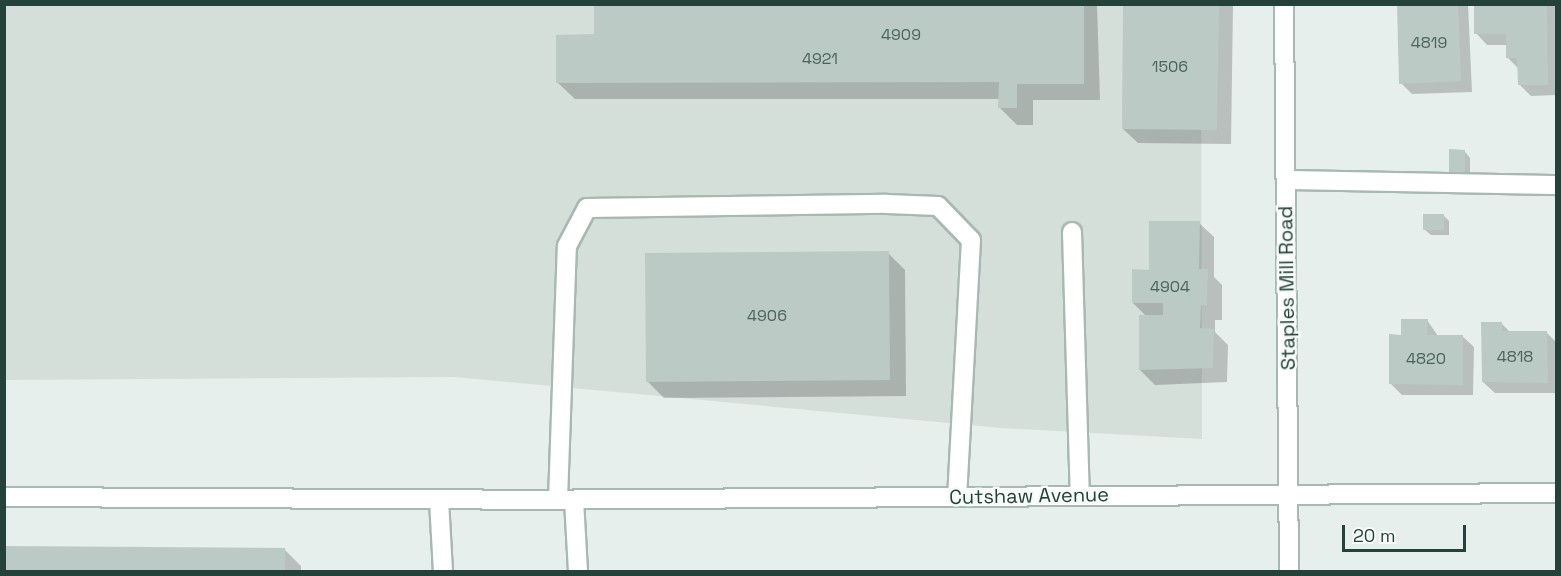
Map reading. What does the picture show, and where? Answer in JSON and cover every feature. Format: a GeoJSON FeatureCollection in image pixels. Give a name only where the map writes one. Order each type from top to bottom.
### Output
{"type":"FeatureCollection","features":[{"type":"Feature","properties":{"kind":"street","name":"Staples Mill Road"},"geometry":{"type":"LineString","coordinates":[[1284,4],[1289,572]]}},
{"type":"Feature","properties":{"kind":"street"},"geometry":{"type":"LineString","coordinates":[[1286,180],[1557,185]]}},
{"type":"Feature","properties":{"kind":"street"},"geometry":{"type":"LineString","coordinates":[[578,572],[566,500],[567,246],[587,208],[887,204],[938,206],[970,240],[957,497]]}},
{"type":"Feature","properties":{"kind":"street"},"geometry":{"type":"LineString","coordinates":[[1072,232],[1080,496]]}},
{"type":"Feature","properties":{"kind":"street","name":"Cutshaw Avenue"},"geometry":{"type":"LineString","coordinates":[[4,497],[566,500],[1557,493]]}},
{"type":"Feature","properties":{"kind":"street"},"geometry":{"type":"LineString","coordinates":[[439,500],[443,572]]}},
{"type":"Feature","properties":{"kind":"shaded area"},"geometry":{"type":"Polygon","coordinates":[[[4,5],[1201,5],[1202,439],[1002,428],[454,377],[5,380],[4,5]]]}},
{"type":"Feature","properties":{"kind":"building"},"geometry":{"type":"Polygon","coordinates":[[[594,4],[1084,4],[1084,84],[1017,84],[1017,108],[998,108],[999,82],[556,83],[556,35],[594,34],[594,4]]]}},
{"type":"Feature","properties":{"kind":"building"},"geometry":{"type":"Polygon","coordinates":[[[1123,4],[1219,4],[1217,130],[1122,129],[1123,4]]]}},
{"type":"Feature","properties":{"kind":"building"},"geometry":{"type":"Polygon","coordinates":[[[1397,4],[1458,4],[1461,81],[1399,84],[1397,4]]]}},
{"type":"Feature","properties":{"kind":"building"},"geometry":{"type":"Polygon","coordinates":[[[1474,4],[1547,4],[1548,85],[1518,85],[1517,58],[1506,58],[1506,34],[1474,34],[1474,4]]]}},
{"type":"Feature","properties":{"kind":"building"},"geometry":{"type":"Polygon","coordinates":[[[1449,149],[1465,150],[1465,172],[1449,172],[1449,149]]]}},
{"type":"Feature","properties":{"kind":"building"},"geometry":{"type":"Polygon","coordinates":[[[1423,214],[1444,214],[1444,230],[1423,230],[1423,214]]]}},
{"type":"Feature","properties":{"kind":"building"},"geometry":{"type":"Polygon","coordinates":[[[1149,221],[1200,221],[1199,269],[1208,269],[1207,306],[1201,305],[1200,328],[1214,329],[1213,368],[1139,370],[1139,315],[1163,315],[1163,303],[1132,303],[1132,269],[1149,270],[1149,221]]]}},
{"type":"Feature","properties":{"kind":"building"},"geometry":{"type":"Polygon","coordinates":[[[889,251],[890,380],[646,382],[645,253],[889,251]]]}},
{"type":"Feature","properties":{"kind":"building"},"geometry":{"type":"Polygon","coordinates":[[[1401,319],[1428,319],[1427,335],[1463,335],[1463,385],[1389,384],[1389,334],[1401,335],[1401,319]]]}},
{"type":"Feature","properties":{"kind":"building"},"geometry":{"type":"Polygon","coordinates":[[[1481,322],[1502,322],[1502,331],[1547,331],[1548,383],[1482,382],[1481,322]]]}},
{"type":"Feature","properties":{"kind":"building"},"geometry":{"type":"Polygon","coordinates":[[[4,546],[285,548],[285,572],[4,572],[4,546]]]}}]}
